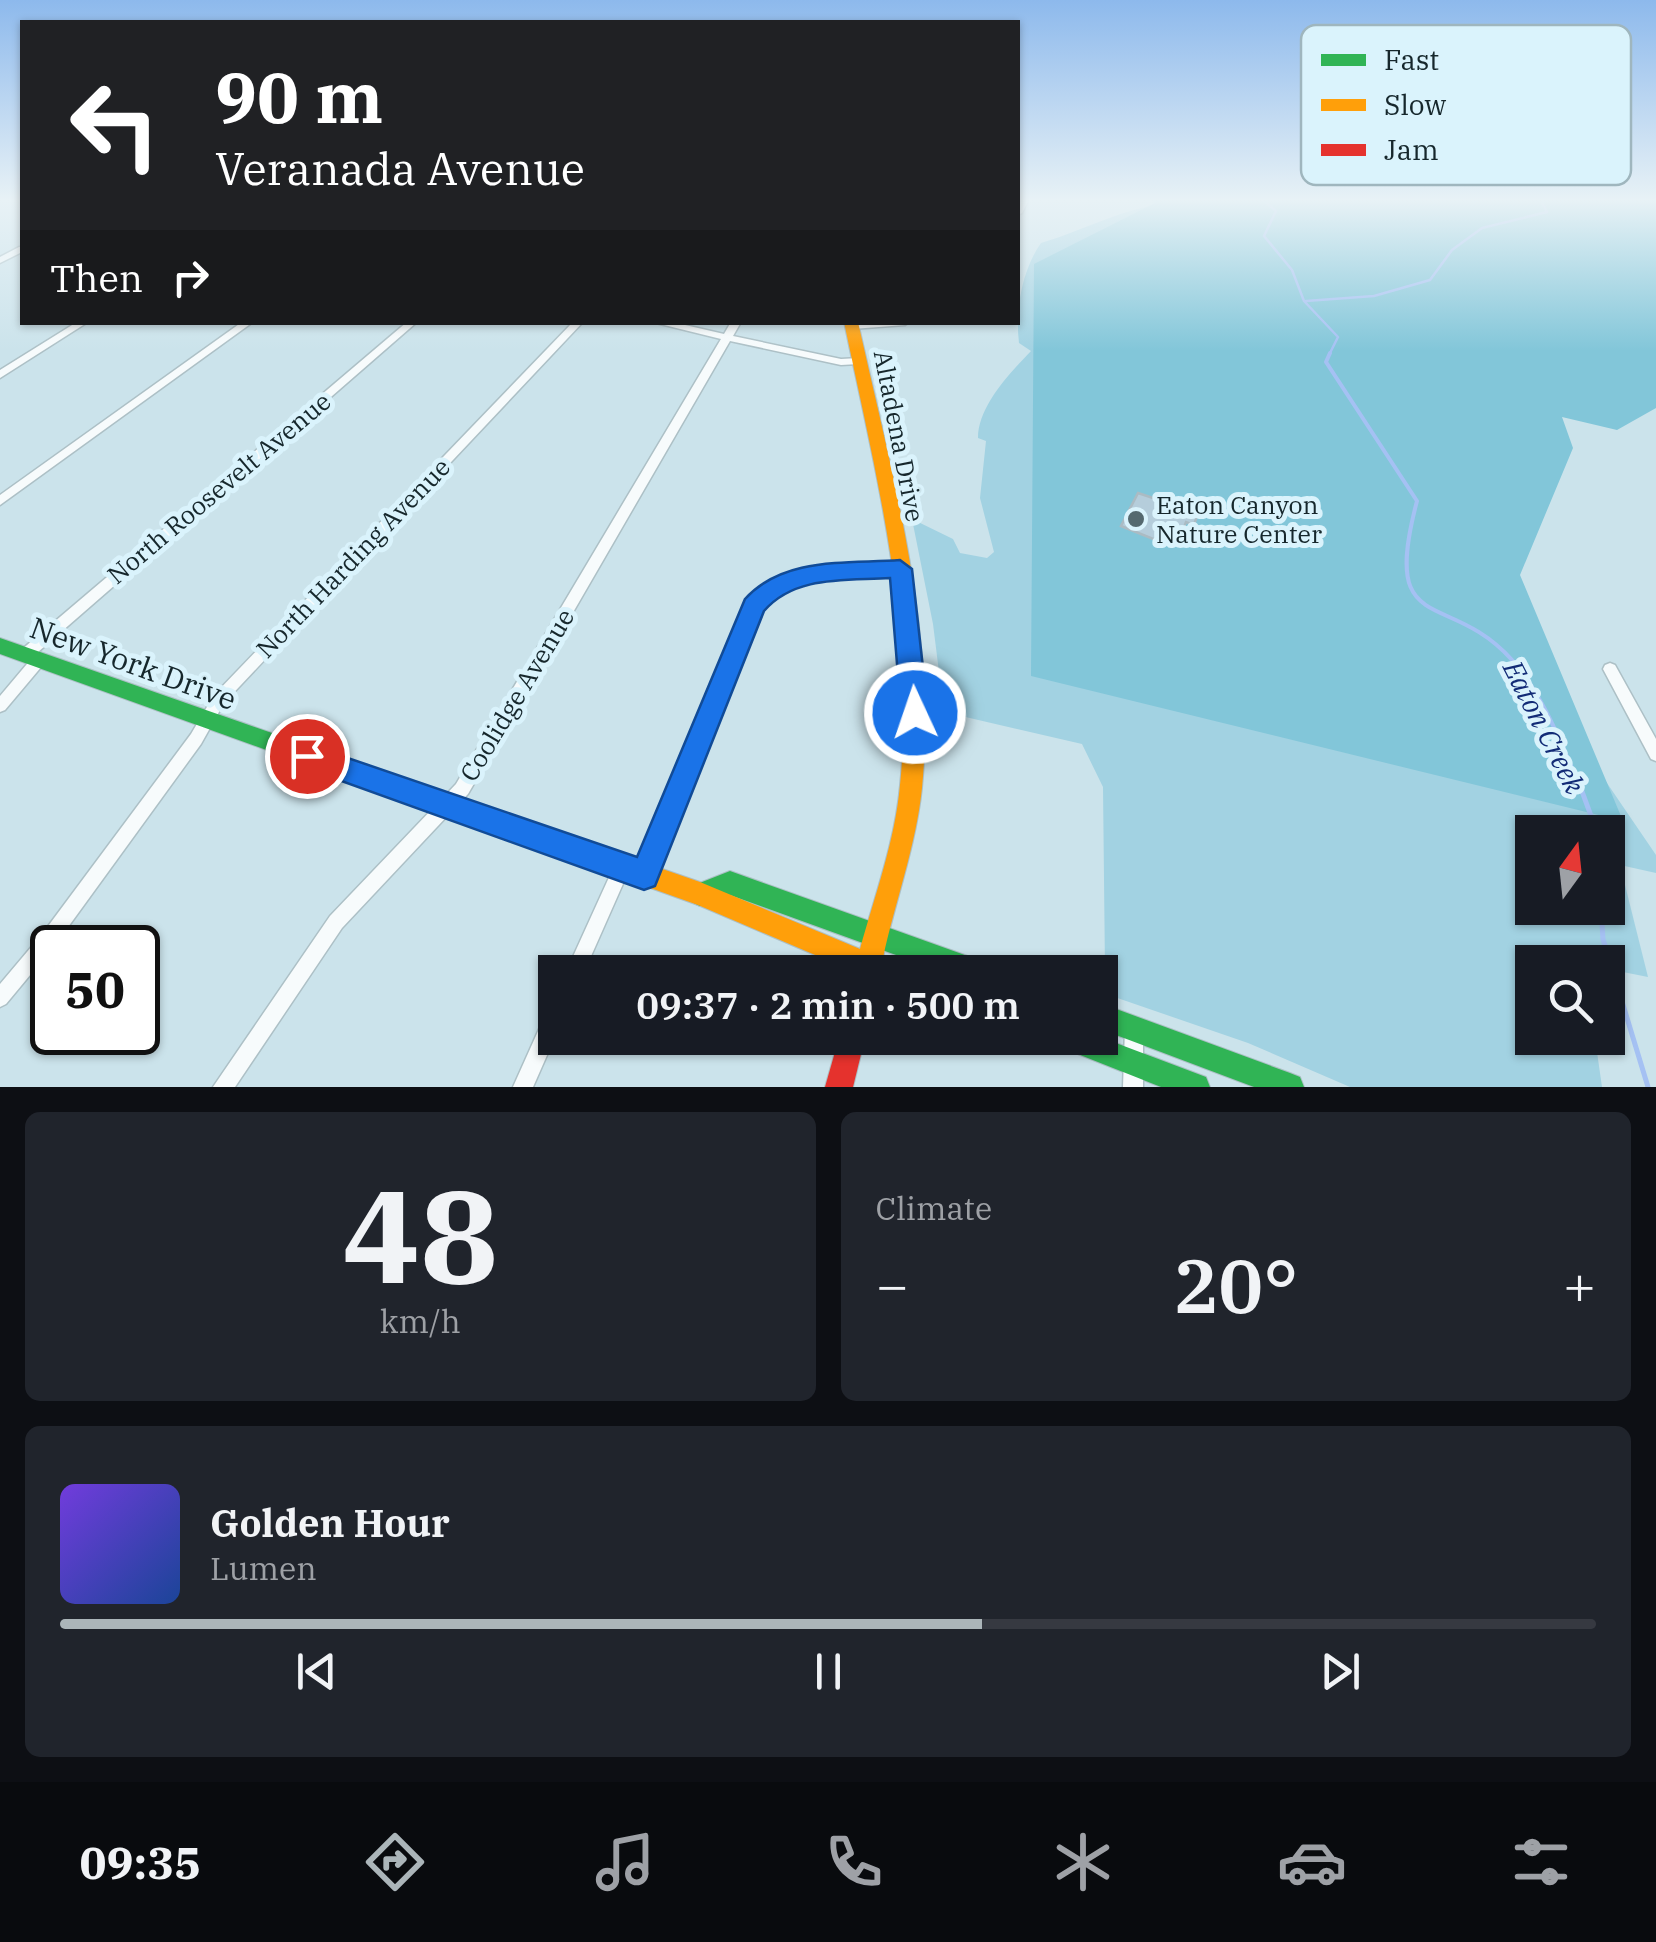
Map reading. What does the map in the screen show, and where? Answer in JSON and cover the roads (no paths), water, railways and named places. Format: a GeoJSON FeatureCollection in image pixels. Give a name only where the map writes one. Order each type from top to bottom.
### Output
{"type":"FeatureCollection","features":[{"type":"Feature","properties":{"kind":"main road","name":"Altadena Drive"},"geometry":{"type":"LineString","coordinates":[[852,325],[900,569],[915,690],[911,790],[873,936],[873,955]]}},
{"type":"Feature","properties":{"kind":"main road","name":"New York Drive"},"geometry":{"type":"LineString","coordinates":[[0,646],[700,894],[837,955]]}},
{"type":"Feature","properties":{"kind":"main road","name":"New York Drive"},"geometry":{"type":"LineString","coordinates":[[700,894],[730,883],[927,955]]}},
{"type":"Feature","properties":{"kind":"main road"},"geometry":{"type":"LineString","coordinates":[[1118,1022],[1290,1087]]}},
{"type":"Feature","properties":{"kind":"main road"},"geometry":{"type":"LineString","coordinates":[[839,1087],[847,1055]]}},
{"type":"Feature","properties":{"kind":"main road"},"geometry":{"type":"LineString","coordinates":[[1118,1055],[1196,1087]]}},
{"type":"Feature","properties":{"kind":"street"},"geometry":{"type":"LineString","coordinates":[[0,374],[79,325]]}},
{"type":"Feature","properties":{"kind":"street"},"geometry":{"type":"LineString","coordinates":[[0,501],[244,325]]}},
{"type":"Feature","properties":{"kind":"street","name":"North Roosevelt Avenue"},"geometry":{"type":"LineString","coordinates":[[0,706],[31,658],[410,325]]}},
{"type":"Feature","properties":{"kind":"street","name":"North Harding Avenue"},"geometry":{"type":"LineString","coordinates":[[0,998],[61,923],[196,739],[204,720],[576,325]]}},
{"type":"Feature","properties":{"kind":"street"},"geometry":{"type":"LineString","coordinates":[[670,325],[841,362],[859,362]]}},
{"type":"Feature","properties":{"kind":"street","name":"Coolidge Avenue"},"geometry":{"type":"LineString","coordinates":[[222,1087],[336,922],[462,789],[734,325]]}},
{"type":"Feature","properties":{"kind":"street"},"geometry":{"type":"LineString","coordinates":[[644,875],[754,606],[768,590],[800,576],[900,569]]}},
{"type":"Feature","properties":{"kind":"street"},"geometry":{"type":"LineString","coordinates":[[1610,669],[1656,754]]}},
{"type":"Feature","properties":{"kind":"street"},"geometry":{"type":"LineString","coordinates":[[582,955],[622,868]]}},
{"type":"Feature","properties":{"kind":"street"},"geometry":{"type":"LineString","coordinates":[[1133,1087],[1134,1028]]}},
{"type":"Feature","properties":{"kind":"street"},"geometry":{"type":"LineString","coordinates":[[522,1087],[538,1053]]}},
{"type":"Feature","properties":{"kind":"waterway","name":"Eaton Creek"},"geometry":{"type":"LineString","coordinates":[[1275,250],[1292,270],[1304,301],[1338,337],[1330,353]]}},
{"type":"Feature","properties":{"kind":"waterway"},"geometry":{"type":"LineString","coordinates":[[1306,301],[1374,296],[1430,280],[1452,250]]}},
{"type":"Feature","properties":{"kind":"waterway","name":"Eaton Creek"},"geometry":{"type":"LineString","coordinates":[[1330,353],[1326,362],[1417,501],[1407,574],[1414,593],[1427,606],[1488,638],[1512,660],[1543,705],[1581,789]]}},
{"type":"Feature","properties":{"kind":"waterway","name":"Eaton Creek"},"geometry":{"type":"LineString","coordinates":[[1580,786],[1591,815]]}},
{"type":"Feature","properties":{"kind":"waterway","name":"Eaton Creek"},"geometry":{"type":"LineString","coordinates":[[1602,925],[1648,1087]]}},
{"type":"Feature","properties":{"kind":"place","name":"Eaton Canyon Nature Center"},"geometry":{"type":"Point","coordinates":[1136,519]}}]}
